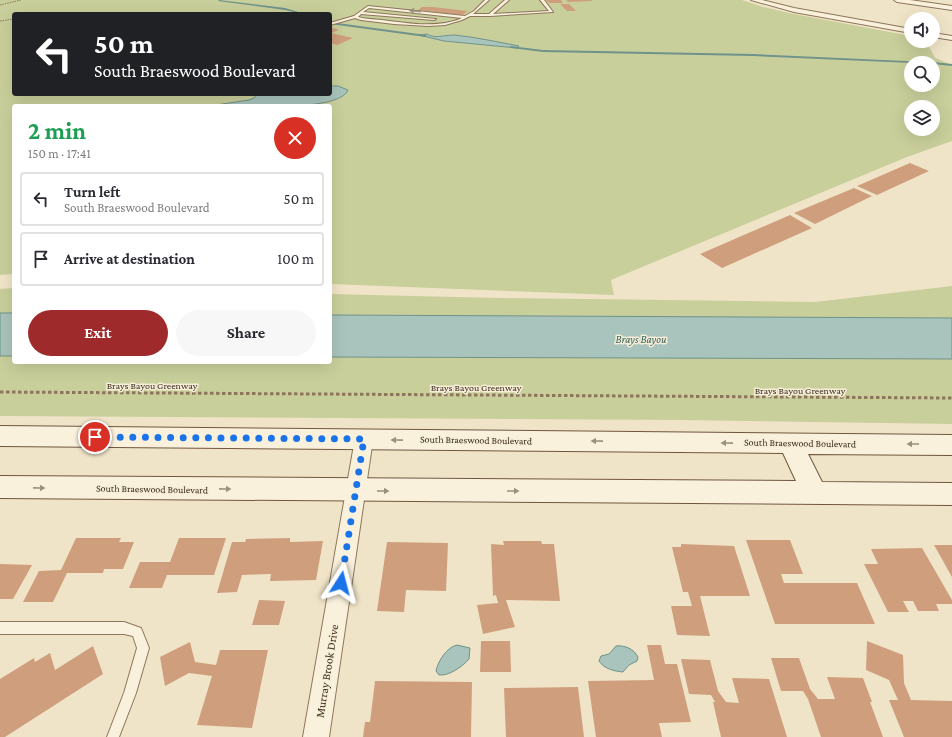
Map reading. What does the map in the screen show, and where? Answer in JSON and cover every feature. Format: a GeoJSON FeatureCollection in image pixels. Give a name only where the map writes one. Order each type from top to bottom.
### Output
{"type":"FeatureCollection","features":[{"type":"Feature","properties":{"kind":"main road","name":"South Braeswood Boulevard"},"geometry":{"type":"LineString","coordinates":[[0,436],[952,445]]}},
{"type":"Feature","properties":{"kind":"main road"},"geometry":{"type":"LineString","coordinates":[[790,443],[814,492]]}},
{"type":"Feature","properties":{"kind":"main road","name":"South Braeswood Boulevard"},"geometry":{"type":"LineString","coordinates":[[0,487],[356,491],[814,492],[952,494]]}},
{"type":"Feature","properties":{"kind":"street"},"geometry":{"type":"LineString","coordinates":[[754,0],[794,10],[904,30]]}},
{"type":"Feature","properties":{"kind":"street"},"geometry":{"type":"LineString","coordinates":[[897,0],[952,8]]}},
{"type":"Feature","properties":{"kind":"street"},"geometry":{"type":"LineString","coordinates":[[940,36],[952,38]]}},
{"type":"Feature","properties":{"kind":"street","name":"Murray Brook Drive"},"geometry":{"type":"LineString","coordinates":[[316,737],[364,439]]}},
{"type":"Feature","properties":{"kind":"lane"},"geometry":{"type":"LineString","coordinates":[[490,15],[507,0]]}},
{"type":"Feature","properties":{"kind":"lane"},"geometry":{"type":"LineString","coordinates":[[471,15],[551,12],[542,0]]}},
{"type":"Feature","properties":{"kind":"lane"},"geometry":{"type":"LineString","coordinates":[[355,17],[361,19],[439,25],[460,21],[471,15],[486,1],[491,3]]}},
{"type":"Feature","properties":{"kind":"lane"},"geometry":{"type":"LineString","coordinates":[[497,4],[503,4]]}},
{"type":"Feature","properties":{"kind":"lane"},"geometry":{"type":"LineString","coordinates":[[332,24],[355,17],[368,7],[467,17]]}},
{"type":"Feature","properties":{"kind":"lane"},"geometry":{"type":"LineString","coordinates":[[361,12],[460,21]]}},
{"type":"Feature","properties":{"kind":"lane"},"geometry":{"type":"LineString","coordinates":[[0,628],[124,628],[137,632],[143,648],[130,692],[113,737]]}},
{"type":"Feature","properties":{"kind":"path"},"geometry":{"type":"LineString","coordinates":[[0,5],[21,0]]}},
{"type":"Feature","properties":{"kind":"path"},"geometry":{"type":"LineString","coordinates":[[0,22],[12,19]]}},
{"type":"Feature","properties":{"kind":"path","name":"Brays Bayou Greenway"},"geometry":{"type":"LineString","coordinates":[[0,392],[952,398]]}},
{"type":"Feature","properties":{"kind":"green space"},"geometry":{"type":"Polygon","coordinates":[[[0,0],[742,0],[789,13],[904,35],[904,48],[930,48],[934,56],[904,56],[904,92],[940,92],[940,60],[952,65],[952,141],[907,157],[611,280],[614,295],[332,284],[332,104],[12,104],[12,274],[0,275],[0,0]]]}},
{"type":"Feature","properties":{"kind":"green space"},"geometry":{"type":"Polygon","coordinates":[[[952,286],[952,424],[681,420],[0,416],[0,289],[12,288],[12,364],[332,364],[332,294],[815,302],[952,286]]]}},
{"type":"Feature","properties":{"kind":"water"},"geometry":{"type":"Polygon","coordinates":[[[427,34],[436,37],[454,35],[478,38],[519,46],[517,48],[444,41],[419,35],[427,34]]]}},
{"type":"Feature","properties":{"kind":"water"},"geometry":{"type":"Polygon","coordinates":[[[332,86],[338,86],[348,90],[340,97],[326,102],[313,104],[222,104],[254,98],[256,96],[332,96],[332,86]]]}},
{"type":"Feature","properties":{"kind":"water"},"geometry":{"type":"Polygon","coordinates":[[[0,313],[12,313],[12,356],[0,356],[0,313]]]}},
{"type":"Feature","properties":{"kind":"water","name":"Brays Bayou"},"geometry":{"type":"Polygon","coordinates":[[[332,315],[952,318],[952,359],[332,357],[332,315]]]}},
{"type":"Feature","properties":{"kind":"water"},"geometry":{"type":"Polygon","coordinates":[[[457,645],[470,648],[469,659],[455,670],[447,674],[439,675],[436,671],[441,659],[446,651],[457,645]]]}},
{"type":"Feature","properties":{"kind":"water"},"geometry":{"type":"Polygon","coordinates":[[[616,646],[629,648],[638,657],[637,661],[629,665],[623,672],[606,668],[599,661],[601,656],[609,654],[616,646]]]}},
{"type":"Feature","properties":{"kind":"building"},"geometry":{"type":"Polygon","coordinates":[[[546,0],[561,0],[563,3],[549,3],[546,0]]]}},
{"type":"Feature","properties":{"kind":"building"},"geometry":{"type":"Polygon","coordinates":[[[566,0],[592,0],[592,1],[568,2],[566,0]]]}},
{"type":"Feature","properties":{"kind":"building"},"geometry":{"type":"Polygon","coordinates":[[[560,4],[569,4],[576,11],[567,11],[560,4]]]}},
{"type":"Feature","properties":{"kind":"building"},"geometry":{"type":"Polygon","coordinates":[[[422,7],[468,11],[462,15],[418,10],[422,7]]]}},
{"type":"Feature","properties":{"kind":"building"},"geometry":{"type":"Polygon","coordinates":[[[333,28],[339,30],[332,33],[333,28]]]}},
{"type":"Feature","properties":{"kind":"building"},"geometry":{"type":"Polygon","coordinates":[[[332,33],[353,38],[337,45],[332,44],[332,33]]]}},
{"type":"Feature","properties":{"kind":"building"},"geometry":{"type":"Polygon","coordinates":[[[910,163],[929,171],[877,195],[857,186],[910,163]]]}},
{"type":"Feature","properties":{"kind":"building"},"geometry":{"type":"Polygon","coordinates":[[[854,188],[872,196],[815,224],[794,213],[854,188]]]}},
{"type":"Feature","properties":{"kind":"building"},"geometry":{"type":"Polygon","coordinates":[[[790,215],[812,228],[722,268],[700,254],[790,215]]]}},
{"type":"Feature","properties":{"kind":"building"},"geometry":{"type":"Polygon","coordinates":[[[76,538],[121,538],[119,542],[134,542],[123,569],[104,569],[103,573],[67,573],[53,602],[23,602],[39,571],[61,570],[76,538]]]}},
{"type":"Feature","properties":{"kind":"building"},"geometry":{"type":"Polygon","coordinates":[[[179,538],[226,538],[214,575],[167,575],[162,588],[129,588],[140,562],[170,562],[179,538]]]}},
{"type":"Feature","properties":{"kind":"building"},"geometry":{"type":"Polygon","coordinates":[[[290,538],[290,542],[323,541],[316,580],[270,581],[271,574],[242,575],[237,592],[217,593],[232,542],[245,542],[246,539],[290,538]]]}},
{"type":"Feature","properties":{"kind":"building"},"geometry":{"type":"Polygon","coordinates":[[[746,540],[790,540],[803,574],[781,574],[784,583],[857,583],[875,624],[775,624],[746,540]]]}},
{"type":"Feature","properties":{"kind":"building"},"geometry":{"type":"Polygon","coordinates":[[[503,541],[541,541],[542,544],[554,544],[560,601],[506,600],[515,627],[483,634],[477,605],[498,603],[496,595],[493,596],[491,544],[504,545],[503,541]]]}},
{"type":"Feature","properties":{"kind":"building"},"geometry":{"type":"Polygon","coordinates":[[[387,542],[448,543],[446,591],[406,590],[404,612],[377,611],[387,542]]]}},
{"type":"Feature","properties":{"kind":"building"},"geometry":{"type":"Polygon","coordinates":[[[681,544],[734,546],[750,596],[700,596],[710,636],[677,635],[671,606],[692,606],[688,592],[683,592],[672,547],[681,547],[681,544]]]}},
{"type":"Feature","properties":{"kind":"building"},"geometry":{"type":"Polygon","coordinates":[[[934,545],[952,545],[952,577],[934,545]]]}},
{"type":"Feature","properties":{"kind":"building"},"geometry":{"type":"Polygon","coordinates":[[[922,548],[952,600],[952,604],[936,604],[939,611],[918,611],[913,601],[903,601],[909,612],[888,612],[864,564],[878,564],[871,549],[922,548]]]}},
{"type":"Feature","properties":{"kind":"building"},"geometry":{"type":"Polygon","coordinates":[[[0,564],[32,565],[13,599],[0,599],[0,564]]]}},
{"type":"Feature","properties":{"kind":"building"},"geometry":{"type":"Polygon","coordinates":[[[259,600],[285,601],[279,625],[252,625],[259,600]]]}},
{"type":"Feature","properties":{"kind":"building"},"geometry":{"type":"Polygon","coordinates":[[[481,641],[510,641],[511,672],[480,672],[481,641]]]}},
{"type":"Feature","properties":{"kind":"building"},"geometry":{"type":"Polygon","coordinates":[[[867,641],[903,655],[904,683],[911,700],[952,701],[952,737],[904,737],[889,700],[898,700],[889,680],[866,670],[867,641]]]}},
{"type":"Feature","properties":{"kind":"building"},"geometry":{"type":"Polygon","coordinates":[[[190,642],[195,662],[216,665],[220,650],[268,650],[252,728],[197,725],[212,676],[189,673],[165,686],[160,657],[190,642]]]}},
{"type":"Feature","properties":{"kind":"building"},"geometry":{"type":"Polygon","coordinates":[[[647,645],[661,645],[665,664],[677,664],[691,722],[659,723],[662,737],[596,737],[588,681],[654,680],[647,645]]]}},
{"type":"Feature","properties":{"kind":"building"},"geometry":{"type":"Polygon","coordinates":[[[93,646],[103,674],[5,737],[0,737],[0,679],[34,658],[35,662],[50,653],[55,670],[93,646]]]}},
{"type":"Feature","properties":{"kind":"building"},"geometry":{"type":"Polygon","coordinates":[[[771,658],[799,658],[810,689],[818,699],[835,699],[827,677],[863,678],[883,737],[821,737],[808,699],[803,691],[781,691],[771,658]]]}},
{"type":"Feature","properties":{"kind":"building"},"geometry":{"type":"Polygon","coordinates":[[[681,659],[710,660],[718,691],[726,702],[739,703],[732,678],[769,679],[787,737],[721,737],[713,702],[715,702],[711,695],[689,694],[681,659]]]}},
{"type":"Feature","properties":{"kind":"building"},"geometry":{"type":"Polygon","coordinates":[[[375,681],[472,682],[471,737],[363,737],[365,722],[370,722],[375,681]]]}},
{"type":"Feature","properties":{"kind":"building"},"geometry":{"type":"Polygon","coordinates":[[[578,687],[584,737],[506,737],[504,688],[578,687]]]}},
{"type":"Feature","properties":{"kind":"waterway"},"geometry":{"type":"LineString","coordinates":[[219,1],[285,9],[296,12]]}},
{"type":"Feature","properties":{"kind":"waterway"},"geometry":{"type":"LineString","coordinates":[[332,23],[426,36]]}},
{"type":"Feature","properties":{"kind":"waterway"},"geometry":{"type":"LineString","coordinates":[[511,47],[543,51],[753,55],[904,62]]}},
{"type":"Feature","properties":{"kind":"waterway"},"geometry":{"type":"LineString","coordinates":[[940,64],[952,65]]}},
{"type":"Feature","properties":{"kind":"route"},"geometry":{"type":"LineString","coordinates":[[95,437],[364,439],[341,583]]}}]}
